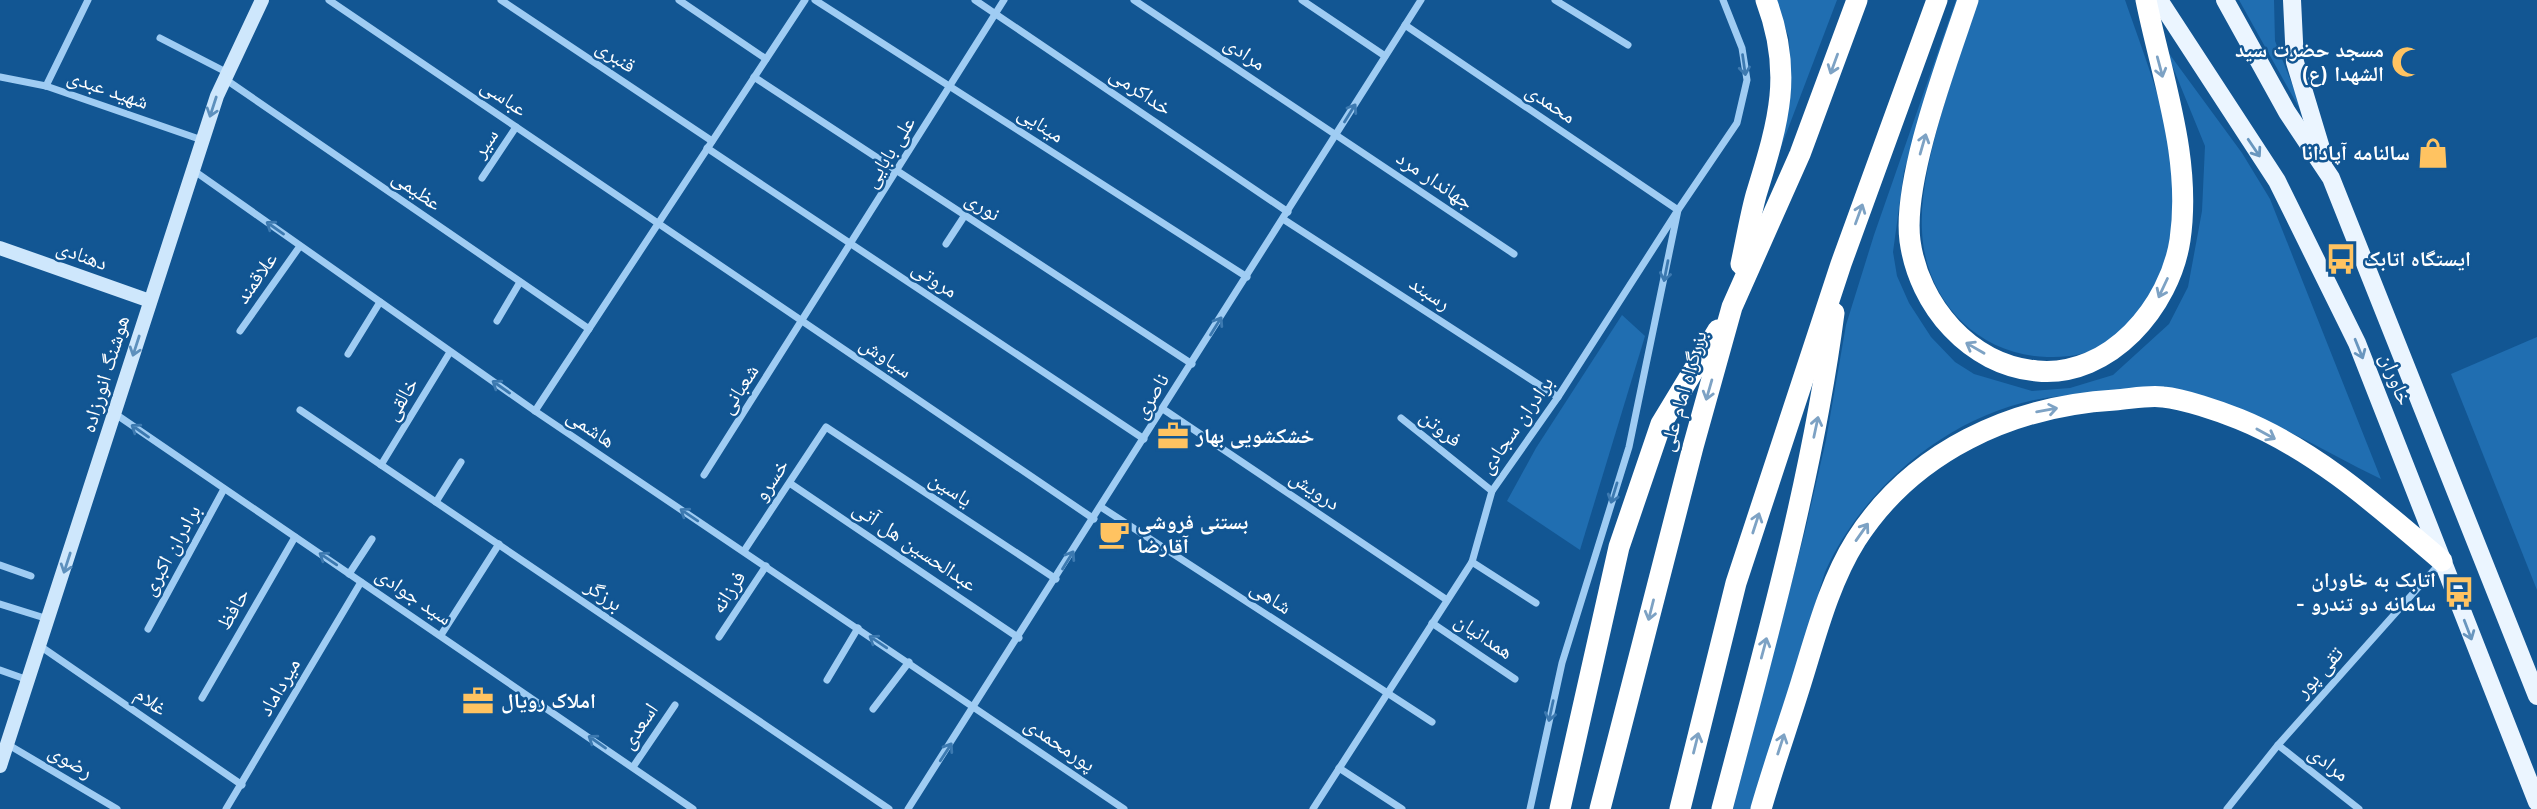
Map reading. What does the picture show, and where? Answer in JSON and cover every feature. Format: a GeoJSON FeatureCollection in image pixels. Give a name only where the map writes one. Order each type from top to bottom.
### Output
{"type":"FeatureCollection","features":[{"type":"Feature","properties":{"kind":"highway"},"geometry":{"type":"LineString","coordinates":[[1560,809],[1619,547],[1661,424],[1732,307],[1756,197],[1774,142],[1779,109],[1782,71],[1774,23],[1766,0]]}},
{"type":"Feature","properties":{"kind":"highway","name":"بزرگراه امام علی"},"geometry":{"type":"LineString","coordinates":[[1600,809],[1693,447],[1732,307],[1800,154],[1857,0]]}},
{"type":"Feature","properties":{"kind":"highway"},"geometry":{"type":"LineString","coordinates":[[1681,809],[1736,583],[1841,264],[1937,0]]}},
{"type":"Feature","properties":{"kind":"highway"},"geometry":{"type":"LineString","coordinates":[[1968,0],[1919,160],[1913,188],[1910,240],[1916,268],[1933,306],[1960,339],[2003,363],[2038,372],[2071,369],[2122,342],[2146,321],[2164,290],[2175,259],[2183,213],[2182,160],[2146,0]]}},
{"type":"Feature","properties":{"kind":"highway"},"geometry":{"type":"LineString","coordinates":[[1722,809],[1779,594],[1825,387],[1841,264]]}},
{"type":"Feature","properties":{"kind":"highway"},"geometry":{"type":"LineString","coordinates":[[1761,809],[1823,613],[1856,540],[1882,505],[1919,470],[1966,438],[2026,414],[2096,401],[2163,397],[2239,419],[2322,464],[2382,509],[2442,561]]}},
{"type":"Feature","properties":{"kind":"main road","name":"هوشنگ انورزاده"},"geometry":{"type":"LineString","coordinates":[[0,765],[202,140],[226,76],[262,0]]}},
{"type":"Feature","properties":{"kind":"main road","name":"خاوران"},"geometry":{"type":"LineString","coordinates":[[2159,0],[2283,194],[2357,343],[2537,802]]}},
{"type":"Feature","properties":{"kind":"main road","name":"خاوران"},"geometry":{"type":"LineString","coordinates":[[2225,0],[2287,111],[2331,178],[2537,696]]}},
{"type":"Feature","properties":{"kind":"main road"},"geometry":{"type":"LineString","coordinates":[[2292,0],[2295,62],[2331,178]]}},
{"type":"Feature","properties":{"kind":"main road","name":"دهنادی"},"geometry":{"type":"LineString","coordinates":[[0,248],[150,301]]}},
{"type":"Feature","properties":{"kind":"street"},"geometry":{"type":"LineString","coordinates":[[46,86],[88,0]]}},
{"type":"Feature","properties":{"kind":"street","name":"عباسی"},"geometry":{"type":"LineString","coordinates":[[329,0],[658,223]]}},
{"type":"Feature","properties":{"kind":"street","name":"قنبری"},"geometry":{"type":"LineString","coordinates":[[501,0],[710,145]]}},
{"type":"Feature","properties":{"kind":"street"},"geometry":{"type":"LineString","coordinates":[[678,0],[766,59]]}},
{"type":"Feature","properties":{"kind":"street"},"geometry":{"type":"LineString","coordinates":[[535,411],[804,0]]}},
{"type":"Feature","properties":{"kind":"street","name":"مینایی"},"geometry":{"type":"LineString","coordinates":[[816,0],[1247,277]]}},
{"type":"Feature","properties":{"kind":"street","name":"خداکرمی"},"geometry":{"type":"LineString","coordinates":[[975,0],[1288,212]]}},
{"type":"Feature","properties":{"kind":"street","name":"علی بابایی"},"geometry":{"type":"LineString","coordinates":[[803,322],[1004,0]]}},
{"type":"Feature","properties":{"kind":"street","name":"مرادی"},"geometry":{"type":"LineString","coordinates":[[1134,0],[1336,135]]}},
{"type":"Feature","properties":{"kind":"street"},"geometry":{"type":"LineString","coordinates":[[1302,0],[1385,56]]}},
{"type":"Feature","properties":{"kind":"street","name":"ناصری"},"geometry":{"type":"LineString","coordinates":[[908,809],[1019,638],[1421,0]]}},
{"type":"Feature","properties":{"kind":"street"},"geometry":{"type":"LineString","coordinates":[[1555,0],[1628,45]]}},
{"type":"Feature","properties":{"kind":"street","name":"برادران سجادی"},"geometry":{"type":"LineString","coordinates":[[1313,809],[1472,562],[1492,491],[1558,397],[1737,123],[1746,80],[1742,48],[1723,0]]}},
{"type":"Feature","properties":{"kind":"street","name":"محمدی"},"geometry":{"type":"LineString","coordinates":[[1405,25],[1678,210]]}},
{"type":"Feature","properties":{"kind":"street","name":"عظیمی"},"geometry":{"type":"LineString","coordinates":[[160,38],[226,76],[589,329]]}},
{"type":"Feature","properties":{"kind":"street","name":"شهید عبدی"},"geometry":{"type":"LineString","coordinates":[[0,77],[46,86],[202,140]]}},
{"type":"Feature","properties":{"kind":"street","name":"نوری"},"geometry":{"type":"LineString","coordinates":[[754,77],[1192,364]]}},
{"type":"Feature","properties":{"kind":"street","name":"سیر"},"geometry":{"type":"LineString","coordinates":[[482,178],[516,127]]}},
{"type":"Feature","properties":{"kind":"street","name":"جهاندار مرد"},"geometry":{"type":"LineString","coordinates":[[1336,135],[1514,254]]}},
{"type":"Feature","properties":{"kind":"street","name":"مروتی"},"geometry":{"type":"LineString","coordinates":[[710,145],[852,244],[1144,439]]}},
{"type":"Feature","properties":{"kind":"street","name":"هاشمی"},"geometry":{"type":"LineString","coordinates":[[193,170],[535,411],[975,707]]}},
{"type":"Feature","properties":{"kind":"street"},"geometry":{"type":"LineString","coordinates":[[1530,809],[1562,663],[1629,447],[1678,210]]}},
{"type":"Feature","properties":{"kind":"street"},"geometry":{"type":"LineString","coordinates":[[947,244],[965,215]]}},
{"type":"Feature","properties":{"kind":"street","name":"رسبند"},"geometry":{"type":"LineString","coordinates":[[1283,219],[1558,397]]}},
{"type":"Feature","properties":{"kind":"street","name":"سیاوش"},"geometry":{"type":"LineString","coordinates":[[658,223],[1094,519]]}},
{"type":"Feature","properties":{"kind":"street","name":"علاقمند"},"geometry":{"type":"LineString","coordinates":[[240,331],[300,246]]}},
{"type":"Feature","properties":{"kind":"street"},"geometry":{"type":"LineString","coordinates":[[497,321],[520,282]]}},
{"type":"Feature","properties":{"kind":"street"},"geometry":{"type":"LineString","coordinates":[[348,354],[380,302]]}},
{"type":"Feature","properties":{"kind":"street","name":"شعبانی"},"geometry":{"type":"LineString","coordinates":[[705,475],[803,322]]}},
{"type":"Feature","properties":{"kind":"street","name":"خالقی"},"geometry":{"type":"LineString","coordinates":[[381,465],[450,352]]}},
{"type":"Feature","properties":{"kind":"street","name":"درویش"},"geometry":{"type":"LineString","coordinates":[[1163,409],[1447,600]]}},
{"type":"Feature","properties":{"kind":"street","name":"برزگر"},"geometry":{"type":"LineString","coordinates":[[300,410],[889,809]]}},
{"type":"Feature","properties":{"kind":"street","name":"سید جوادی"},"geometry":{"type":"LineString","coordinates":[[114,413],[693,809]]}},
{"type":"Feature","properties":{"kind":"street","name":"فروتن"},"geometry":{"type":"LineString","coordinates":[[1401,418],[1492,491]]}},
{"type":"Feature","properties":{"kind":"street","name":"خسرو"},"geometry":{"type":"LineString","coordinates":[[744,551],[826,428]]}},
{"type":"Feature","properties":{"kind":"street","name":"یاسین"},"geometry":{"type":"LineString","coordinates":[[826,428],[1056,579]]}},
{"type":"Feature","properties":{"kind":"street"},"geometry":{"type":"LineString","coordinates":[[436,502],[461,462]]}},
{"type":"Feature","properties":{"kind":"street","name":"عبدالحسین هل آتی"},"geometry":{"type":"LineString","coordinates":[[791,484],[1019,638]]}},
{"type":"Feature","properties":{"kind":"street","name":"برادران اکبری"},"geometry":{"type":"LineString","coordinates":[[148,629],[224,489]]}},
{"type":"Feature","properties":{"kind":"street","name":"شاهی"},"geometry":{"type":"LineString","coordinates":[[1101,507],[1432,722]]}},
{"type":"Feature","properties":{"kind":"street","name":"حافظ"},"geometry":{"type":"LineString","coordinates":[[202,698],[295,537]]}},
{"type":"Feature","properties":{"kind":"street"},"geometry":{"type":"LineString","coordinates":[[349,574],[372,539]]}},
{"type":"Feature","properties":{"kind":"street"},"geometry":{"type":"LineString","coordinates":[[441,635],[499,544]]}},
{"type":"Feature","properties":{"kind":"street","name":"تقی پور"},"geometry":{"type":"LineString","coordinates":[[2227,809],[2277,745],[2442,561]]}},
{"type":"Feature","properties":{"kind":"street"},"geometry":{"type":"LineString","coordinates":[[1472,562],[1536,603]]}},
{"type":"Feature","properties":{"kind":"street"},"geometry":{"type":"LineString","coordinates":[[0,565],[31,576]]}},
{"type":"Feature","properties":{"kind":"street","name":"فرزانه"},"geometry":{"type":"LineString","coordinates":[[719,637],[766,566]]}},
{"type":"Feature","properties":{"kind":"street","name":"میرداماد"},"geometry":{"type":"LineString","coordinates":[[226,809],[361,582]]}},
{"type":"Feature","properties":{"kind":"street"},"geometry":{"type":"LineString","coordinates":[[0,604],[48,620]]}},
{"type":"Feature","properties":{"kind":"street","name":"همدانیان"},"geometry":{"type":"LineString","coordinates":[[1433,623],[1515,679]]}},
{"type":"Feature","properties":{"kind":"street"},"geometry":{"type":"LineString","coordinates":[[827,680],[858,628]]}},
{"type":"Feature","properties":{"kind":"street","name":"غلام"},"geometry":{"type":"LineString","coordinates":[[40,646],[242,785]]}},
{"type":"Feature","properties":{"kind":"street"},"geometry":{"type":"LineString","coordinates":[[873,709],[909,662]]}},
{"type":"Feature","properties":{"kind":"street"},"geometry":{"type":"LineString","coordinates":[[0,670],[28,680]]}},
{"type":"Feature","properties":{"kind":"street","name":"اسعدی"},"geometry":{"type":"LineString","coordinates":[[633,767],[675,705]]}},
{"type":"Feature","properties":{"kind":"street","name":"پورمحمدی"},"geometry":{"type":"LineString","coordinates":[[975,707],[1124,809]]}},
{"type":"Feature","properties":{"kind":"street","name":"رضوی"},"geometry":{"type":"LineString","coordinates":[[7,744],[117,809]]}},
{"type":"Feature","properties":{"kind":"street","name":"مرادی"},"geometry":{"type":"LineString","coordinates":[[2277,745],[2359,809]]}},
{"type":"Feature","properties":{"kind":"street"},"geometry":{"type":"LineString","coordinates":[[1339,768],[1402,809]]}},
{"type":"Feature","properties":{"kind":"shaded area"},"geometry":{"type":"Polygon","coordinates":[[[1775,0],[1837,0],[1773,168],[1790,66],[1789,38],[1775,0]]]}},
{"type":"Feature","properties":{"kind":"shaded area"},"geometry":{"type":"Polygon","coordinates":[[[1956,0],[1960,0],[1904,171],[1893,252],[1897,276],[1909,303],[1931,337],[1955,362],[1974,374],[2032,391],[2070,388],[2113,375],[2169,324],[2188,287],[2202,211],[2205,146],[2165,48],[2242,153],[2270,199],[2381,479],[2278,426],[2233,408],[2062,396],[2025,402],[1988,414],[1954,431],[1921,453],[1891,479],[1865,508],[1843,539],[1825,572],[1752,809],[1733,809],[1806,527],[1826,440],[1846,325],[1874,235],[1956,0]]]}},
{"type":"Feature","properties":{"kind":"shaded area"},"geometry":{"type":"Polygon","coordinates":[[[1978,0],[2125,0],[2155,86],[2164,116],[2174,177],[2175,207],[2168,254],[2156,286],[2138,314],[2114,338],[2087,352],[2054,357],[2022,354],[1998,346],[1977,334],[1959,319],[1944,301],[1925,256],[1922,205],[1926,176],[1941,115],[1978,0]]]}},
{"type":"Feature","properties":{"kind":"shaded area"},"geometry":{"type":"Polygon","coordinates":[[[2239,0],[2274,0],[2275,41],[2307,122],[2239,0]]]}},
{"type":"Feature","properties":{"kind":"shaded area"},"geometry":{"type":"Polygon","coordinates":[[[1622,315],[1645,336],[1580,550],[1507,501],[1536,448],[1622,315]]]}},
{"type":"Feature","properties":{"kind":"shaded area"},"geometry":{"type":"Polygon","coordinates":[[[2537,337],[2537,590],[2451,374],[2537,337]]]}},
{"type":"Feature","properties":{"kind":"place","name":"مسجد حضرت سید الشهدا (ع)"},"geometry":{"type":"Point","coordinates":[2407,62]}},
{"type":"Feature","properties":{"kind":"place","name":"سالنامه آپادانا"},"geometry":{"type":"Point","coordinates":[2433,153]}},
{"type":"Feature","properties":{"kind":"place","name":"ایستگاه اتابک"},"geometry":{"type":"Point","coordinates":[2341,259]}},
{"type":"Feature","properties":{"kind":"place","name":"خشکشویی بهار"},"geometry":{"type":"Point","coordinates":[1173,436]}},
{"type":"Feature","properties":{"kind":"place","name":"بستنی فروشی آقارضا"},"geometry":{"type":"Point","coordinates":[1114,534]}},
{"type":"Feature","properties":{"kind":"place","name":"اتابک به خاوران - سامانه دو تندرو"},"geometry":{"type":"Point","coordinates":[2459,592]}},
{"type":"Feature","properties":{"kind":"place","name":"املاک رویال"},"geometry":{"type":"Point","coordinates":[478,701]}}]}
